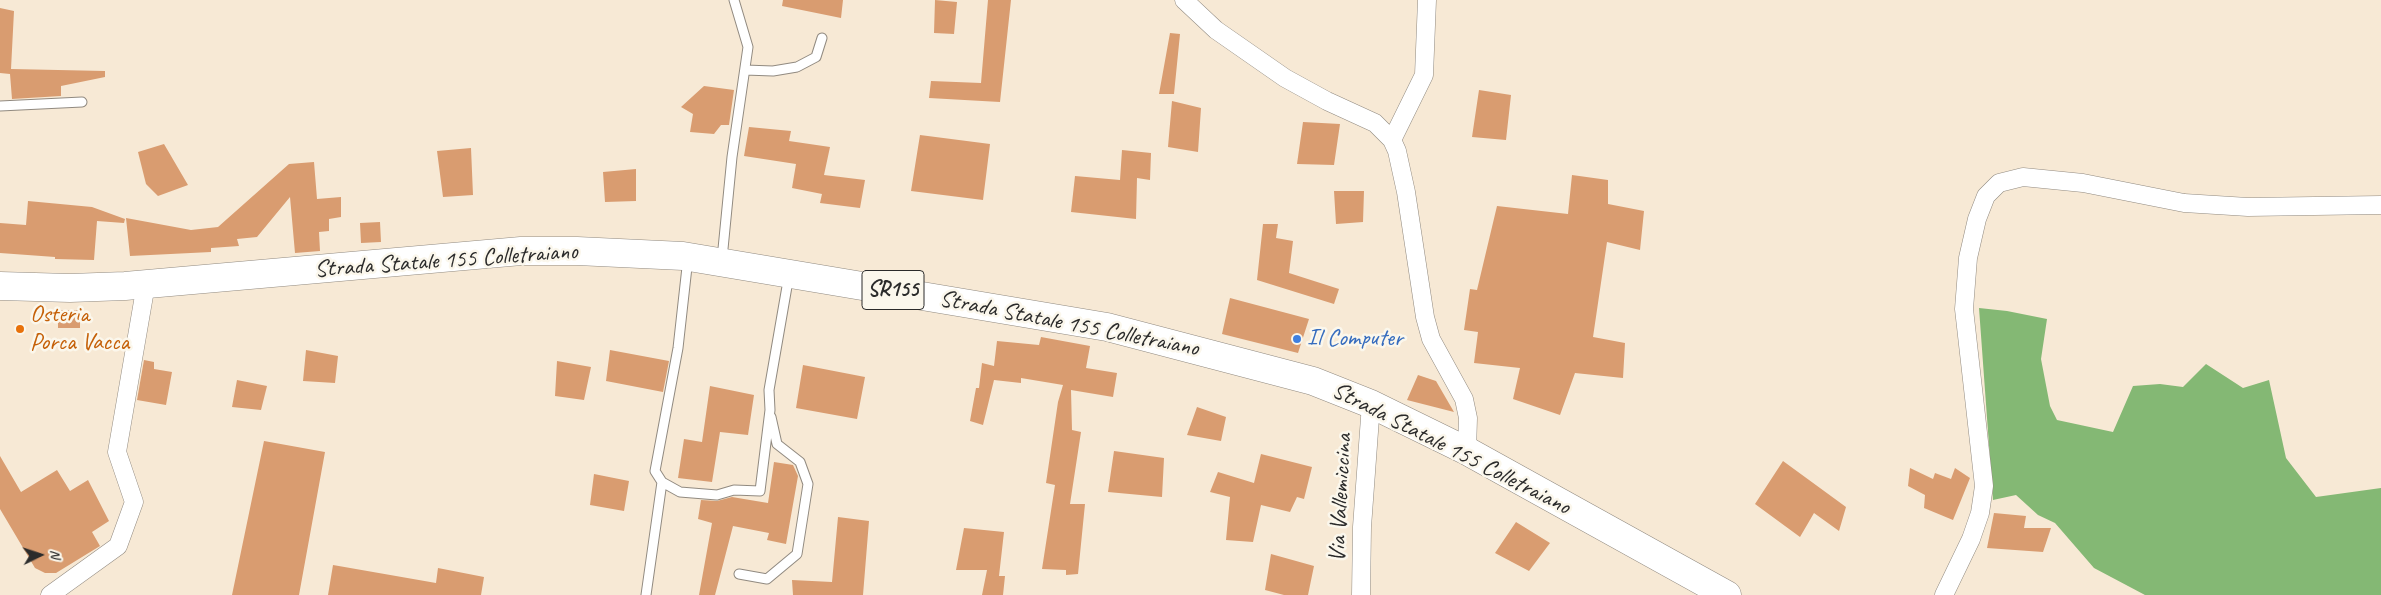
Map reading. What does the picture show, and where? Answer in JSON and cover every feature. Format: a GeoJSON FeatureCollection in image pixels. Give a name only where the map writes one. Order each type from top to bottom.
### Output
{"type":"FeatureCollection","features":[{"type":"Feature","properties":{"kind":"main road","name":"Strada Statale 155 Colletraiano"},"geometry":{"type":"LineString","coordinates":[[0,286],[70,288],[146,284],[521,251],[577,251],[688,257],[1107,326],[1313,381],[1370,404],[1467,452],[1728,595]]}},
{"type":"Feature","properties":{"kind":"street"},"geometry":{"type":"LineString","coordinates":[[1184,0],[1216,30],[1285,78],[1327,101],[1375,123],[1392,140],[1397,151],[1404,184],[1425,317],[1431,339],[1464,399],[1468,418],[1467,452]]}},
{"type":"Feature","properties":{"kind":"street"},"geometry":{"type":"LineString","coordinates":[[1392,140],[1424,75],[1427,0]]}},
{"type":"Feature","properties":{"kind":"street"},"geometry":{"type":"LineString","coordinates":[[1944,595],[1971,539],[1980,513],[1984,486],[1964,309],[1968,258],[1977,219],[1986,196],[1999,183],[2023,177],[2083,183],[2184,203],[2248,208],[2381,205]]}},
{"type":"Feature","properties":{"kind":"street"},"geometry":{"type":"LineString","coordinates":[[58,594],[118,546],[134,502],[118,452],[146,284]]}},
{"type":"Feature","properties":{"kind":"street","name":"Via Vallemiccina"},"geometry":{"type":"LineString","coordinates":[[1361,595],[1362,527],[1370,404]]}},
{"type":"Feature","properties":{"kind":"lane"},"geometry":{"type":"LineString","coordinates":[[721,262],[732,157],[748,47],[734,0]]}},
{"type":"Feature","properties":{"kind":"lane"},"geometry":{"type":"LineString","coordinates":[[745,70],[773,71],[796,67],[816,57],[822,38]]}},
{"type":"Feature","properties":{"kind":"lane"},"geometry":{"type":"LineString","coordinates":[[0,106],[82,102]]}},
{"type":"Feature","properties":{"kind":"lane"},"geometry":{"type":"LineString","coordinates":[[688,257],[678,348],[655,471],[662,482],[680,492],[717,495],[734,490],[760,491],[770,410],[770,390],[790,273]]}},
{"type":"Feature","properties":{"kind":"lane"},"geometry":{"type":"LineString","coordinates":[[739,574],[766,579],[797,554],[808,484],[800,462],[777,444],[770,410]]}},
{"type":"Feature","properties":{"kind":"lane"},"geometry":{"type":"LineString","coordinates":[[646,595],[662,482]]}},
{"type":"Feature","properties":{"kind":"green space"},"geometry":{"type":"Polygon","coordinates":[[[1979,308],[2007,311],[2047,319],[2041,359],[2050,406],[2057,420],[2113,432],[2133,386],[2160,384],[2183,387],[2206,364],[2243,388],[2269,380],[2286,458],[2316,497],[2381,488],[2381,595],[2145,595],[2094,568],[2055,523],[2038,515],[2016,495],[1993,500],[1979,308]]]}},
{"type":"Feature","properties":{"kind":"building"},"geometry":{"type":"Polygon","coordinates":[[[783,0],[843,0],[841,18],[782,6],[783,0]]]}},
{"type":"Feature","properties":{"kind":"building"},"geometry":{"type":"Polygon","coordinates":[[[935,0],[957,2],[954,34],[934,33],[935,0]]]}},
{"type":"Feature","properties":{"kind":"building"},"geometry":{"type":"Polygon","coordinates":[[[988,0],[1011,0],[1000,102],[929,98],[931,81],[981,83],[988,0]]]}},
{"type":"Feature","properties":{"kind":"building"},"geometry":{"type":"Polygon","coordinates":[[[0,8],[14,11],[11,69],[105,71],[105,77],[61,86],[61,96],[12,99],[10,74],[0,73],[0,8]]]}},
{"type":"Feature","properties":{"kind":"building"},"geometry":{"type":"Polygon","coordinates":[[[1170,33],[1180,34],[1174,94],[1159,94],[1170,33]]]}},
{"type":"Feature","properties":{"kind":"building"},"geometry":{"type":"Polygon","coordinates":[[[704,86],[734,90],[729,125],[721,125],[714,134],[690,132],[693,114],[681,107],[704,86]]]}},
{"type":"Feature","properties":{"kind":"building"},"geometry":{"type":"Polygon","coordinates":[[[1479,90],[1511,95],[1506,140],[1472,137],[1479,90]]]}},
{"type":"Feature","properties":{"kind":"building"},"geometry":{"type":"Polygon","coordinates":[[[1172,101],[1201,108],[1198,152],[1168,147],[1172,101]]]}},
{"type":"Feature","properties":{"kind":"building"},"geometry":{"type":"Polygon","coordinates":[[[1303,122],[1340,124],[1334,165],[1297,164],[1303,122]]]}},
{"type":"Feature","properties":{"kind":"building"},"geometry":{"type":"Polygon","coordinates":[[[749,127],[791,131],[789,141],[830,147],[824,175],[865,180],[860,208],[820,203],[822,194],[792,188],[796,164],[744,156],[749,127]]]}},
{"type":"Feature","properties":{"kind":"building"},"geometry":{"type":"Polygon","coordinates":[[[920,135],[990,144],[983,200],[911,191],[920,135]]]}},
{"type":"Feature","properties":{"kind":"building"},"geometry":{"type":"Polygon","coordinates":[[[164,144],[188,185],[158,196],[146,184],[138,152],[164,144]]]}},
{"type":"Feature","properties":{"kind":"building"},"geometry":{"type":"Polygon","coordinates":[[[471,148],[473,195],[443,197],[437,151],[471,148]]]}},
{"type":"Feature","properties":{"kind":"building"},"geometry":{"type":"Polygon","coordinates":[[[1122,150],[1151,153],[1150,180],[1137,178],[1136,219],[1071,212],[1075,176],[1120,180],[1122,150]]]}},
{"type":"Feature","properties":{"kind":"building"},"geometry":{"type":"Polygon","coordinates":[[[314,162],[317,199],[341,197],[341,217],[329,219],[329,231],[319,232],[320,251],[295,253],[290,197],[257,237],[237,239],[239,246],[211,248],[211,252],[130,256],[126,218],[191,230],[218,227],[289,164],[314,162]]]}},
{"type":"Feature","properties":{"kind":"building"},"geometry":{"type":"Polygon","coordinates":[[[636,169],[636,201],[605,202],[603,172],[636,169]]]}},
{"type":"Feature","properties":{"kind":"building"},"geometry":{"type":"Polygon","coordinates":[[[1572,175],[1608,180],[1608,204],[1644,211],[1640,250],[1607,242],[1593,337],[1625,343],[1623,378],[1575,373],[1560,415],[1513,399],[1520,368],[1474,363],[1478,332],[1464,330],[1470,289],[1477,290],[1497,206],[1568,214],[1572,175]]]}},
{"type":"Feature","properties":{"kind":"building"},"geometry":{"type":"Polygon","coordinates":[[[1334,191],[1364,191],[1363,222],[1336,224],[1334,191]]]}},
{"type":"Feature","properties":{"kind":"building"},"geometry":{"type":"Polygon","coordinates":[[[28,201],[92,207],[125,219],[124,223],[97,221],[94,260],[55,259],[55,257],[0,253],[0,223],[26,225],[28,201]]]}},
{"type":"Feature","properties":{"kind":"building"},"geometry":{"type":"Polygon","coordinates":[[[380,222],[381,242],[361,243],[360,223],[380,222]]]}},
{"type":"Feature","properties":{"kind":"building"},"geometry":{"type":"Polygon","coordinates":[[[1263,224],[1278,224],[1276,238],[1293,241],[1289,273],[1339,289],[1334,304],[1257,280],[1263,224]]]}},
{"type":"Feature","properties":{"kind":"building"},"geometry":{"type":"Polygon","coordinates":[[[1230,298],[1309,319],[1298,353],[1222,334],[1230,298]]]}},
{"type":"Feature","properties":{"kind":"building"},"geometry":{"type":"Polygon","coordinates":[[[58,310],[80,310],[80,328],[58,328],[58,310]]]}},
{"type":"Feature","properties":{"kind":"building"},"geometry":{"type":"Polygon","coordinates":[[[1041,337],[1090,346],[1086,368],[1117,373],[1113,397],[1071,390],[1072,430],[1081,432],[1070,504],[1085,504],[1078,574],[1066,575],[1066,570],[1042,569],[1055,485],[1046,483],[1058,402],[1063,385],[1021,378],[1021,383],[994,380],[983,425],[970,421],[976,388],[979,388],[982,363],[994,366],[997,341],[1039,345],[1041,337]]]}},
{"type":"Feature","properties":{"kind":"building"},"geometry":{"type":"Polygon","coordinates":[[[306,350],[338,356],[335,383],[303,381],[306,350]]]}},
{"type":"Feature","properties":{"kind":"building"},"geometry":{"type":"Polygon","coordinates":[[[610,350],[669,361],[663,392],[606,381],[610,350]]]}},
{"type":"Feature","properties":{"kind":"building"},"geometry":{"type":"Polygon","coordinates":[[[144,360],[154,362],[154,369],[172,372],[166,405],[137,400],[144,360]]]}},
{"type":"Feature","properties":{"kind":"building"},"geometry":{"type":"Polygon","coordinates":[[[557,361],[591,367],[584,400],[555,396],[557,361]]]}},
{"type":"Feature","properties":{"kind":"building"},"geometry":{"type":"Polygon","coordinates":[[[803,365],[865,377],[857,419],[796,408],[803,365]]]}},
{"type":"Feature","properties":{"kind":"building"},"geometry":{"type":"Polygon","coordinates":[[[1418,375],[1436,381],[1454,412],[1407,400],[1418,375]]]}},
{"type":"Feature","properties":{"kind":"building"},"geometry":{"type":"Polygon","coordinates":[[[237,380],[267,386],[261,410],[232,407],[237,380]]]}},
{"type":"Feature","properties":{"kind":"building"},"geometry":{"type":"Polygon","coordinates":[[[710,386],[754,395],[748,435],[720,432],[712,482],[678,478],[684,439],[702,442],[710,386]]]}},
{"type":"Feature","properties":{"kind":"building"},"geometry":{"type":"Polygon","coordinates":[[[1197,407],[1226,417],[1221,441],[1187,435],[1197,407]]]}},
{"type":"Feature","properties":{"kind":"building"},"geometry":{"type":"Polygon","coordinates":[[[264,441],[325,452],[299,595],[232,595],[264,441]]]}},
{"type":"Feature","properties":{"kind":"building"},"geometry":{"type":"Polygon","coordinates":[[[1114,451],[1164,458],[1162,497],[1108,492],[1114,451]]]}},
{"type":"Feature","properties":{"kind":"building"},"geometry":{"type":"Polygon","coordinates":[[[1261,454],[1312,467],[1304,499],[1297,497],[1290,512],[1261,505],[1253,542],[1226,540],[1230,497],[1210,492],[1218,472],[1254,483],[1261,454]]]}},
{"type":"Feature","properties":{"kind":"building"},"geometry":{"type":"Polygon","coordinates":[[[0,456],[21,492],[57,470],[70,491],[88,480],[109,521],[92,532],[100,546],[56,573],[45,573],[35,568],[0,509],[0,456]]]}},
{"type":"Feature","properties":{"kind":"building"},"geometry":{"type":"Polygon","coordinates":[[[1783,461],[1846,507],[1839,531],[1814,513],[1800,537],[1755,504],[1783,461]]]}},
{"type":"Feature","properties":{"kind":"building"},"geometry":{"type":"Polygon","coordinates":[[[774,462],[793,465],[798,476],[786,544],[767,540],[769,533],[733,526],[715,595],[699,595],[712,523],[698,519],[701,500],[717,501],[732,497],[768,503],[774,462]]]}},
{"type":"Feature","properties":{"kind":"building"},"geometry":{"type":"Polygon","coordinates":[[[1910,468],[1933,479],[1935,473],[1951,479],[1955,468],[1970,478],[1953,520],[1924,508],[1925,495],[1908,486],[1910,468]]]}},
{"type":"Feature","properties":{"kind":"building"},"geometry":{"type":"Polygon","coordinates":[[[594,474],[629,481],[624,511],[590,505],[594,474]]]}},
{"type":"Feature","properties":{"kind":"building"},"geometry":{"type":"Polygon","coordinates":[[[1994,513],[2026,516],[2024,528],[2051,528],[2043,552],[1987,548],[1994,513]]]}},
{"type":"Feature","properties":{"kind":"building"},"geometry":{"type":"Polygon","coordinates":[[[838,517],[869,521],[863,595],[793,595],[792,580],[832,582],[838,517]]]}},
{"type":"Feature","properties":{"kind":"building"},"geometry":{"type":"Polygon","coordinates":[[[1516,522],[1550,543],[1529,571],[1495,553],[1516,522]]]}},
{"type":"Feature","properties":{"kind":"building"},"geometry":{"type":"Polygon","coordinates":[[[964,528],[1004,532],[999,576],[1005,576],[1003,595],[982,595],[987,570],[956,570],[964,528]]]}},
{"type":"Feature","properties":{"kind":"building"},"geometry":{"type":"Polygon","coordinates":[[[1271,554],[1314,566],[1308,595],[1284,595],[1265,590],[1271,554]]]}},
{"type":"Feature","properties":{"kind":"building"},"geometry":{"type":"Polygon","coordinates":[[[333,565],[436,583],[438,568],[484,577],[481,595],[328,595],[333,565]]]}},
{"type":"Feature","properties":{"kind":"place","name":"Osteria Porca Vacca"},"geometry":{"type":"Point","coordinates":[20,329]}},
{"type":"Feature","properties":{"kind":"place","name":"Il Computer"},"geometry":{"type":"Point","coordinates":[1297,339]}}]}
